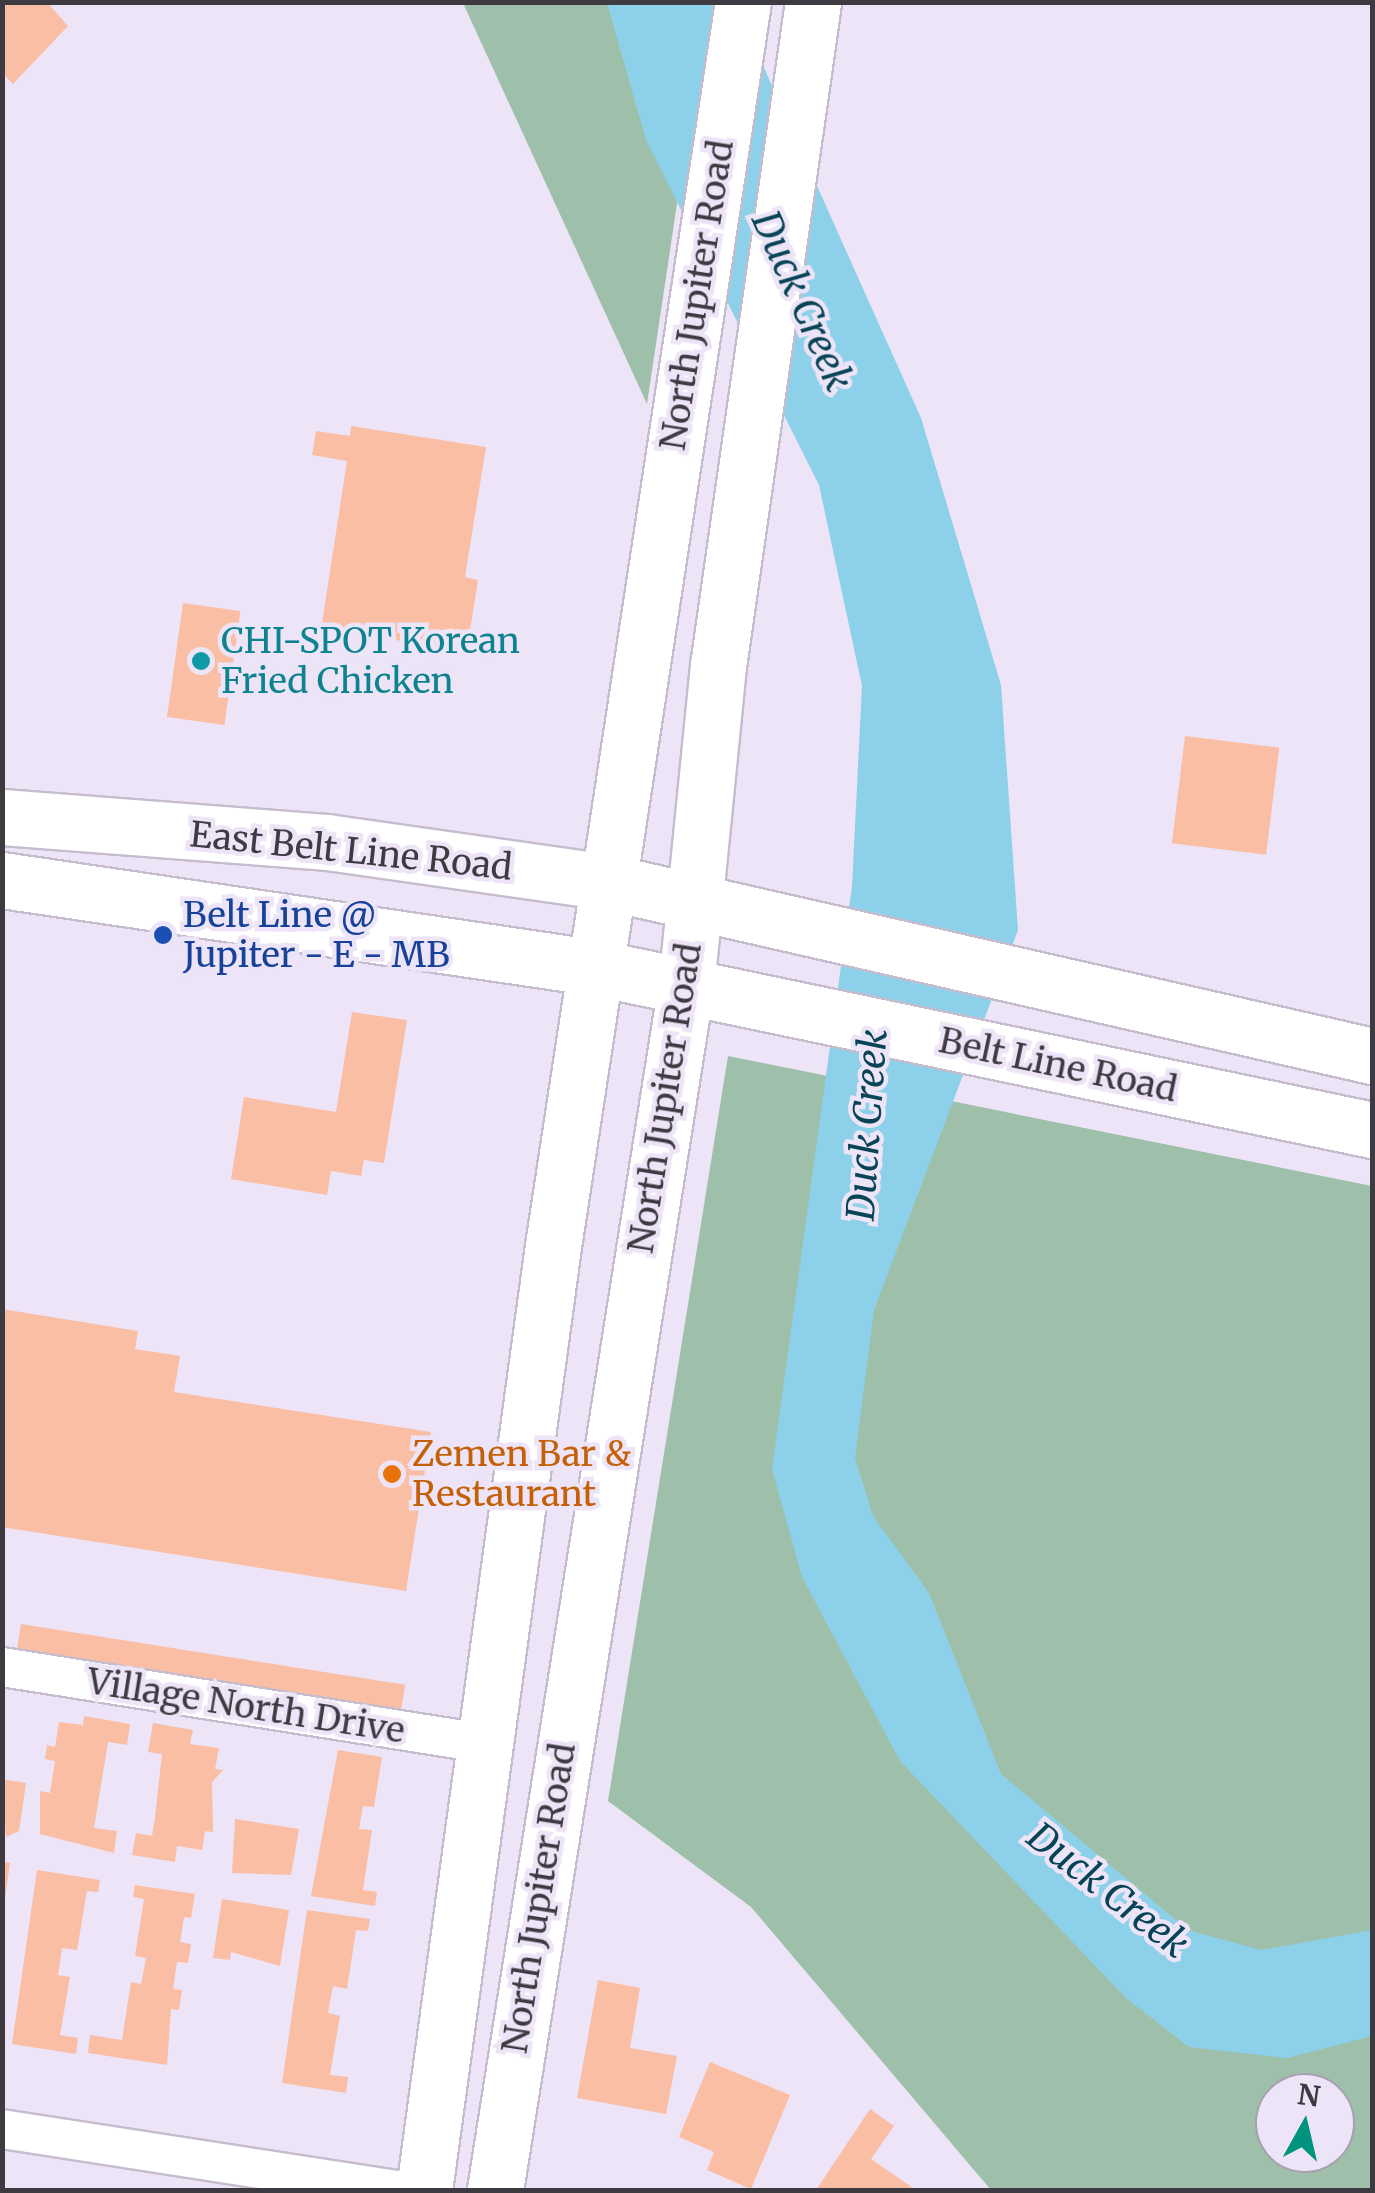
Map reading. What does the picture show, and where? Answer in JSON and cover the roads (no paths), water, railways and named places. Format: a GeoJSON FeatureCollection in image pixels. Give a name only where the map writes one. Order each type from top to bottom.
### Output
{"type":"FeatureCollection","features":[{"type":"Feature","properties":{"kind":"main road","name":"North Jupiter Road"},"geometry":{"type":"LineString","coordinates":[[424,2190],[608,882],[742,2]]}},
{"type":"Feature","properties":{"kind":"main road","name":"North Jupiter Road"},"geometry":{"type":"LineString","coordinates":[[494,2190],[578,1634],[686,986],[724,624],[809,25]]}},
{"type":"Feature","properties":{"kind":"main road","name":"East Belt Line Road"},"geometry":{"type":"LineString","coordinates":[[2,817],[327,842],[697,898]]}},
{"type":"Feature","properties":{"kind":"main road","name":"East Belt Line Road"},"geometry":{"type":"LineString","coordinates":[[2,880],[598,968],[686,986]]}},
{"type":"Feature","properties":{"kind":"main road"},"geometry":{"type":"LineString","coordinates":[[697,898],[1372,1056]]}},
{"type":"Feature","properties":{"kind":"main road","name":"Belt Line Road"},"geometry":{"type":"LineString","coordinates":[[686,986],[1372,1130]]}},
{"type":"Feature","properties":{"kind":"main road"},"geometry":{"type":"LineString","coordinates":[[506,1622],[578,1634]]}},
{"type":"Feature","properties":{"kind":"street","name":"Village North Drive"},"geometry":{"type":"LineString","coordinates":[[2,1667],[489,1744]]}},
{"type":"Feature","properties":{"kind":"street"},"geometry":{"type":"LineString","coordinates":[[2,2129],[397,2190]]}},
{"type":"Feature","properties":{"kind":"water","name":"Duck Creek"},"geometry":{"type":"Polygon","coordinates":[[[607,3],[735,3],[921,418],[1001,685],[1018,930],[874,1310],[855,1458],[873,1516],[929,1593],[1001,1774],[1188,1930],[1261,1950],[1372,1930],[1372,2036],[1287,2058],[1189,2047],[1126,1998],[900,1761],[802,1577],[772,1469],[852,886],[862,686],[819,485],[646,140],[607,3]]]}},
{"type":"Feature","properties":{"kind":"place","name":"CHI-SPOT Korean Fried Chicken"},"geometry":{"type":"Point","coordinates":[201,661]}},
{"type":"Feature","properties":{"kind":"place","name":"Belt Line @ Jupiter - E - MB"},"geometry":{"type":"Point","coordinates":[163,935]}},
{"type":"Feature","properties":{"kind":"place","name":"Zemen Bar & Restaurant"},"geometry":{"type":"Point","coordinates":[392,1474]}}]}
